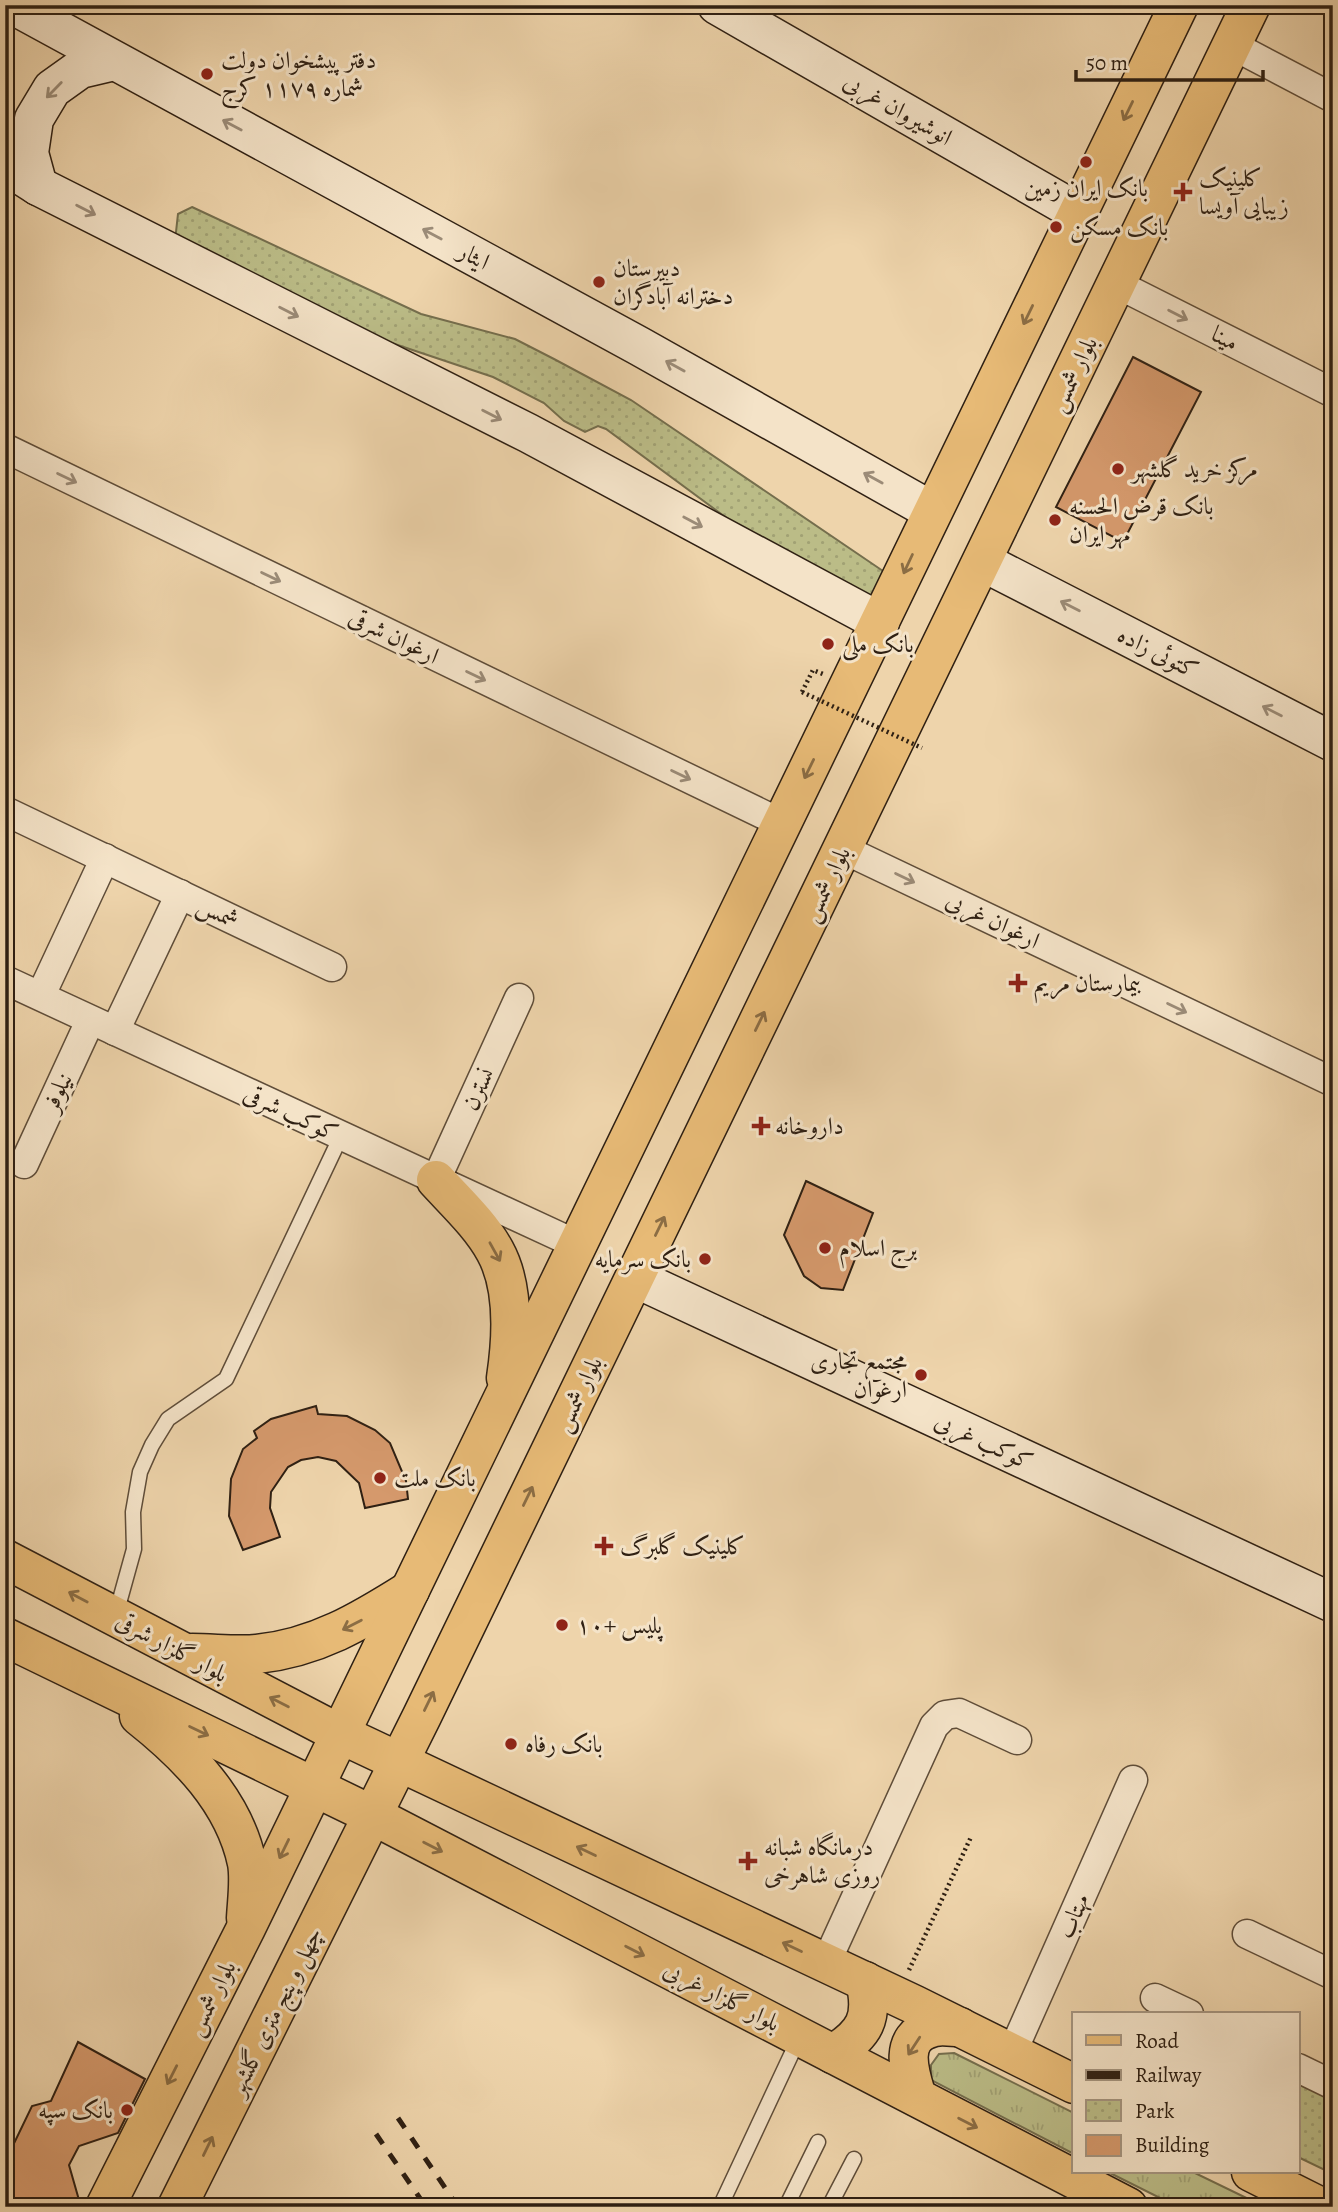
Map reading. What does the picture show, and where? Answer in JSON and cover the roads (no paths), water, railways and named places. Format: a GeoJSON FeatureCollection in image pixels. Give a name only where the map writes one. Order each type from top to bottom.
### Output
{"type":"FeatureCollection","features":[{"type":"Feature","properties":{"kind":"main road","name":"ایثار"},"geometry":{"type":"LineString","coordinates":[[13,5],[639,346],[932,512]]}},
{"type":"Feature","properties":{"kind":"main road","name":"انوشیروان غربی"},"geometry":{"type":"LineString","coordinates":[[717,5],[1046,180]]}},
{"type":"Feature","properties":{"kind":"main road","name":"انوشیروان غربی"},"geometry":{"type":"LineString","coordinates":[[766,5],[1084,202]]}},
{"type":"Feature","properties":{"kind":"main road"},"geometry":{"type":"LineString","coordinates":[[1072,2083],[881,1989],[340,1734],[1179,5]]}},
{"type":"Feature","properties":{"kind":"main road","name":"بلوار شمس"},"geometry":{"type":"LineString","coordinates":[[372,1815],[983,562],[1251,5]]}},
{"type":"Feature","properties":{"kind":"main road"},"geometry":{"type":"LineString","coordinates":[[38,186],[29,153],[34,118],[52,89],[80,69],[114,61]]}},
{"type":"Feature","properties":{"kind":"main road"},"geometry":{"type":"LineString","coordinates":[[5,165],[38,186],[528,433],[880,622]]}},
{"type":"Feature","properties":{"kind":"main road","name":"کتوئی زاده"},"geometry":{"type":"LineString","coordinates":[[983,562],[1333,742]]}},
{"type":"Feature","properties":{"kind":"main road"},"geometry":{"type":"LineString","coordinates":[[436,1181],[489,1241],[502,1264],[509,1302],[509,1360],[503,1398]]}},
{"type":"Feature","properties":{"kind":"main road","name":"کوکب غربی"},"geometry":{"type":"LineString","coordinates":[[635,1278],[1333,1603]]}},
{"type":"Feature","properties":{"kind":"main road","name":"بلوار گلزار شرقی"},"geometry":{"type":"LineString","coordinates":[[5,1559],[340,1734]]}},
{"type":"Feature","properties":{"kind":"main road"},"geometry":{"type":"LineString","coordinates":[[184,1653],[256,1654],[306,1645],[353,1626],[410,1590]]}},
{"type":"Feature","properties":{"kind":"main road"},"geometry":{"type":"LineString","coordinates":[[5,1637],[314,1788]]}},
{"type":"Feature","properties":{"kind":"main road"},"geometry":{"type":"LineString","coordinates":[[97,1681],[191,1763],[220,1798],[237,1831],[247,1866],[246,1928]]}},
{"type":"Feature","properties":{"kind":"main road","name":"بلوار شمس"},"geometry":{"type":"LineString","coordinates":[[105,2207],[246,1928],[340,1734]]}},
{"type":"Feature","properties":{"kind":"main road","name":"بلوار گلزار غربی"},"geometry":{"type":"LineString","coordinates":[[314,1788],[372,1815],[1128,2207]]}},
{"type":"Feature","properties":{"kind":"main road","name":"چهل و پنج متری گلشهر"},"geometry":{"type":"LineString","coordinates":[[177,2207],[372,1815]]}},
{"type":"Feature","properties":{"kind":"main road"},"geometry":{"type":"LineString","coordinates":[[833,2054],[849,2044],[864,2027],[871,2006],[881,1989]]}},
{"type":"Feature","properties":{"kind":"main road"},"geometry":{"type":"LineString","coordinates":[[917,2097],[907,2053],[915,2040],[930,2028],[960,2027]]}},
{"type":"Feature","properties":{"kind":"main road"},"geometry":{"type":"LineString","coordinates":[[1255,2174],[1321,2207]]}},
{"type":"Feature","properties":{"kind":"street"},"geometry":{"type":"LineString","coordinates":[[1232,46],[1333,98]]}},
{"type":"Feature","properties":{"kind":"street","name":"مینا"},"geometry":{"type":"LineString","coordinates":[[1117,284],[1333,393]]}},
{"type":"Feature","properties":{"kind":"street","name":"ارغوان شرقی"},"geometry":{"type":"LineString","coordinates":[[5,448],[783,824]]}},
{"type":"Feature","properties":{"kind":"street","name":"شمس"},"geometry":{"type":"LineString","coordinates":[[5,811],[332,967]]}},
{"type":"Feature","properties":{"kind":"street","name":"ارغوان غربی"},"geometry":{"type":"LineString","coordinates":[[843,849],[1333,1082]]}},
{"type":"Feature","properties":{"kind":"street"},"geometry":{"type":"LineString","coordinates":[[41,995],[105,858]]}},
{"type":"Feature","properties":{"kind":"street","name":"نیلوفر"},"geometry":{"type":"LineString","coordinates":[[24,1164],[180,894]]}},
{"type":"Feature","properties":{"kind":"street","name":"کوکب شرقی"},"geometry":{"type":"LineString","coordinates":[[5,980],[578,1245]]}},
{"type":"Feature","properties":{"kind":"street","name":"نسترن"},"geometry":{"type":"LineString","coordinates":[[436,1181],[519,998]]}},
{"type":"Feature","properties":{"kind":"street"},"geometry":{"type":"LineString","coordinates":[[826,1963],[934,1726],[945,1715],[959,1713],[1017,1740]]}},
{"type":"Feature","properties":{"kind":"street","name":"مهتاب"},"geometry":{"type":"LineString","coordinates":[[1012,2053],[1133,1780]]}},
{"type":"Feature","properties":{"kind":"street"},"geometry":{"type":"LineString","coordinates":[[1247,1934],[1333,1975]]}},
{"type":"Feature","properties":{"kind":"street"},"geometry":{"type":"LineString","coordinates":[[1155,1998],[1185,2012]]}},
{"type":"Feature","properties":{"kind":"street"},"geometry":{"type":"LineString","coordinates":[[1300,2068],[1333,2085]]}},
{"type":"Feature","properties":{"kind":"lane"},"geometry":{"type":"LineString","coordinates":[[115,1617],[134,1549],[132,1512],[144,1463],[168,1419],[226,1379],[341,1136]]}},
{"type":"Feature","properties":{"kind":"lane"},"geometry":{"type":"LineString","coordinates":[[720,2207],[800,2037]]}},
{"type":"Feature","properties":{"kind":"lane"},"geometry":{"type":"LineString","coordinates":[[786,2207],[818,2142]]}},
{"type":"Feature","properties":{"kind":"lane"},"geometry":{"type":"LineString","coordinates":[[829,2207],[854,2159]]}},
{"type":"Feature","properties":{"kind":"railway"},"geometry":{"type":"LineString","coordinates":[[398,2118],[458,2207]]}},
{"type":"Feature","properties":{"kind":"railway"},"geometry":{"type":"LineString","coordinates":[[376,2134],[426,2207]]}},
{"type":"Feature","properties":{"kind":"place","name":"دفتر پیشخوان دولت شماره ۱۱۷۹ کرج"},"geometry":{"type":"Point","coordinates":[207,74]}},
{"type":"Feature","properties":{"kind":"place","name":"بانک ایران زمین"},"geometry":{"type":"Point","coordinates":[1086,162]}},
{"type":"Feature","properties":{"kind":"place","name":"کلینیک زیبایی آویسا"},"geometry":{"type":"Point","coordinates":[1183,192]}},
{"type":"Feature","properties":{"kind":"place","name":"بانک مسکن"},"geometry":{"type":"Point","coordinates":[1056,227]}},
{"type":"Feature","properties":{"kind":"place","name":"دبيرستان دخترانه آبادگران"},"geometry":{"type":"Point","coordinates":[599,282]}},
{"type":"Feature","properties":{"kind":"place","name":"مرکز خرید گلشهر"},"geometry":{"type":"Point","coordinates":[1118,469]}},
{"type":"Feature","properties":{"kind":"place","name":"بانک قرض الحسنه مهر ایران"},"geometry":{"type":"Point","coordinates":[1055,520]}},
{"type":"Feature","properties":{"kind":"place","name":"بانک ملی"},"geometry":{"type":"Point","coordinates":[828,644]}},
{"type":"Feature","properties":{"kind":"place","name":"بیمارستان مریم"},"geometry":{"type":"Point","coordinates":[1018,983]}},
{"type":"Feature","properties":{"kind":"place","name":"داروخانه"},"geometry":{"type":"Point","coordinates":[761,1126]}},
{"type":"Feature","properties":{"kind":"place","name":"برج اسلام"},"geometry":{"type":"Point","coordinates":[825,1248]}},
{"type":"Feature","properties":{"kind":"place","name":"بانک سرمایه"},"geometry":{"type":"Point","coordinates":[705,1259]}},
{"type":"Feature","properties":{"kind":"place","name":"مجتمع تجاری ارغوان"},"geometry":{"type":"Point","coordinates":[921,1375]}},
{"type":"Feature","properties":{"kind":"place","name":"بانک ملت"},"geometry":{"type":"Point","coordinates":[380,1478]}},
{"type":"Feature","properties":{"kind":"place","name":"کلینیک گلبرگ"},"geometry":{"type":"Point","coordinates":[604,1546]}},
{"type":"Feature","properties":{"kind":"place","name":"پلیس +۱۰"},"geometry":{"type":"Point","coordinates":[562,1625]}},
{"type":"Feature","properties":{"kind":"place","name":"بانک رفاه"},"geometry":{"type":"Point","coordinates":[511,1744]}},
{"type":"Feature","properties":{"kind":"place","name":"درمانگاه شبانه روزی شاهرخی"},"geometry":{"type":"Point","coordinates":[748,1861]}},
{"type":"Feature","properties":{"kind":"place","name":"بانک سپه"},"geometry":{"type":"Point","coordinates":[127,2110]}}]}
